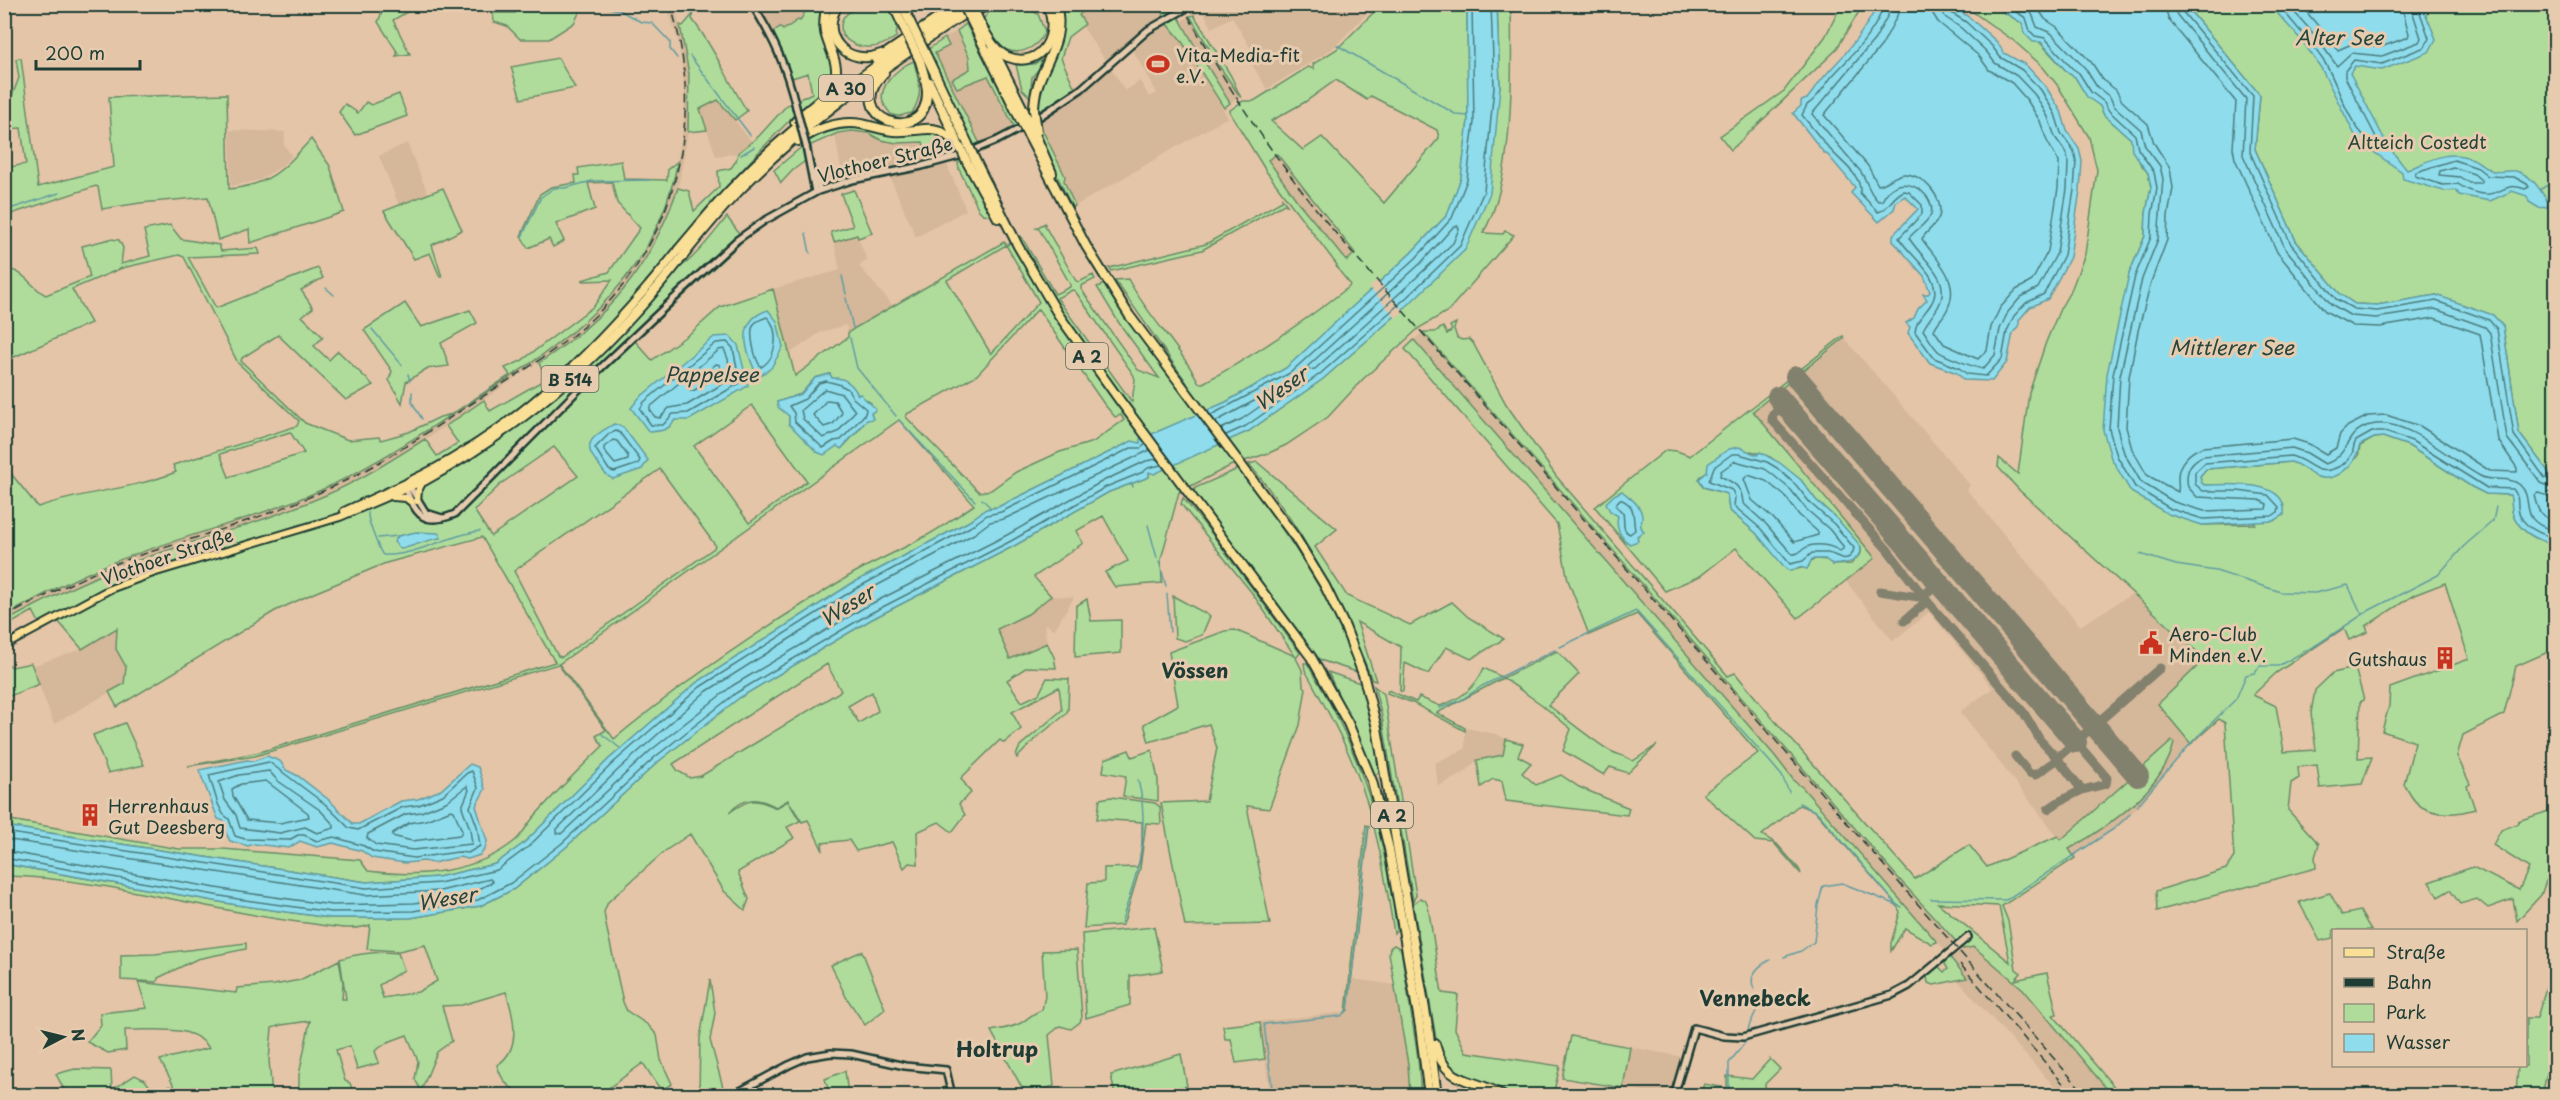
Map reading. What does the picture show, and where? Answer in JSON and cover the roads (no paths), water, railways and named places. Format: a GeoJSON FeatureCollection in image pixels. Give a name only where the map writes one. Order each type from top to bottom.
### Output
{"type":"FeatureCollection","features":[{"type":"Feature","properties":{"kind":"highway"},"geometry":{"type":"LineString","coordinates":[[793,125],[804,112],[826,95],[835,81],[836,63],[824,27],[827,4]]}},
{"type":"Feature","properties":{"kind":"highway"},"geometry":{"type":"LineString","coordinates":[[838,4],[832,16],[831,26],[835,40],[844,51],[852,56],[865,58],[893,48]]}},
{"type":"Feature","properties":{"kind":"highway"},"geometry":{"type":"LineString","coordinates":[[891,4],[907,24]]}},
{"type":"Feature","properties":{"kind":"highway"},"geometry":{"type":"LineString","coordinates":[[902,4],[907,24],[965,147]]}},
{"type":"Feature","properties":{"kind":"highway"},"geometry":{"type":"LineString","coordinates":[[733,186],[746,168],[793,125],[893,48],[961,4],[992,43],[1002,53],[1016,59],[1032,57],[1047,46],[1051,38],[1053,20],[1046,4]]}},
{"type":"Feature","properties":{"kind":"highway"},"geometry":{"type":"LineString","coordinates":[[970,4],[978,26],[1024,119],[1042,149],[1049,173]]}},
{"type":"Feature","properties":{"kind":"highway","name":"A 30"},"geometry":{"type":"LineString","coordinates":[[733,186],[793,130],[845,88],[970,4]]}},
{"type":"Feature","properties":{"kind":"highway","name":"A 30"},"geometry":{"type":"LineString","coordinates":[[732,198],[784,147],[851,91],[980,4]]}},
{"type":"Feature","properties":{"kind":"highway"},"geometry":{"type":"LineString","coordinates":[[732,198],[792,145],[885,71],[988,4]]}},
{"type":"Feature","properties":{"kind":"highway"},"geometry":{"type":"LineString","coordinates":[[1049,173],[1033,133],[1038,82],[1059,37],[1060,22],[1056,4]]}},
{"type":"Feature","properties":{"kind":"highway"},"geometry":{"type":"LineString","coordinates":[[885,71],[873,85],[871,93],[874,110],[879,116],[893,123],[912,121],[924,109],[927,101],[923,59]]}},
{"type":"Feature","properties":{"kind":"highway"},"geometry":{"type":"LineString","coordinates":[[792,145],[814,131],[850,123],[893,131],[933,128],[946,133],[965,147]]}},
{"type":"Feature","properties":{"kind":"highway","name":"A 2"},"geometry":{"type":"LineString","coordinates":[[965,147],[991,201],[1058,314],[1126,410],[1311,657],[1343,711],[1361,752],[1384,825],[1420,1027],[1429,1095]]}},
{"type":"Feature","properties":{"kind":"highway","name":"A 2"},"geometry":{"type":"LineString","coordinates":[[1049,173],[1066,210],[1112,287],[1179,382],[1295,537],[1325,586],[1345,627],[1363,674],[1382,755],[1428,1027],[1437,1095]]}},
{"type":"Feature","properties":{"kind":"highway","name":"B 514"},"geometry":{"type":"LineString","coordinates":[[407,485],[503,425],[555,385],[632,308],[733,186]]}},
{"type":"Feature","properties":{"kind":"highway","name":"B 514"},"geometry":{"type":"LineString","coordinates":[[424,481],[511,427],[595,357],[638,311],[732,198]]}},
{"type":"Feature","properties":{"kind":"highway"},"geometry":{"type":"LineString","coordinates":[[1428,1027],[1439,1059],[1450,1074],[1503,1095]]}},
{"type":"Feature","properties":{"kind":"main road"},"geometry":{"type":"LineString","coordinates":[[752,4],[772,36],[784,62],[817,191]]}},
{"type":"Feature","properties":{"kind":"main road","name":"Vlothoer Straße"},"geometry":{"type":"LineString","coordinates":[[407,485],[416,510],[429,520],[446,518],[465,506],[587,381],[715,261],[764,220],[817,191],[852,180],[937,162],[998,140],[1057,106],[1081,89],[1148,30],[1194,4]]}},
{"type":"Feature","properties":{"kind":"main road"},"geometry":{"type":"LineString","coordinates":[[386,498],[406,498],[414,502],[424,481]]}},
{"type":"Feature","properties":{"kind":"main road","name":"B 514"},"geometry":{"type":"LineString","coordinates":[[407,485],[424,481]]}},
{"type":"Feature","properties":{"kind":"main road","name":"Vlothoer Straße"},"geometry":{"type":"LineString","coordinates":[[4,646],[110,589],[153,573],[340,517],[386,498],[407,485]]}},
{"type":"Feature","properties":{"kind":"main road","name":"Vlothoer Straße"},"geometry":{"type":"LineString","coordinates":[[314,524],[407,485]]}},
{"type":"Feature","properties":{"kind":"main road"},"geometry":{"type":"LineString","coordinates":[[1674,1095],[1694,1028],[1724,1035],[1748,1036],[1903,990],[1968,937]]}},
{"type":"Feature","properties":{"kind":"main road"},"geometry":{"type":"LineString","coordinates":[[731,1095],[782,1069],[816,1055],[837,1053],[905,1066],[946,1070],[952,1095]]}},
{"type":"Feature","properties":{"kind":"water","name":"Weser"},"geometry":{"type":"Polygon","coordinates":[[[1467,5],[1497,5],[1500,87],[1490,193],[1465,250],[1411,302],[1323,379],[1249,431],[1154,474],[1149,472],[1149,477],[1109,492],[1014,546],[872,619],[739,698],[659,761],[565,848],[514,889],[480,906],[410,918],[330,918],[237,905],[5,864],[4,826],[366,882],[438,877],[495,864],[524,843],[609,759],[696,683],[851,584],[968,522],[986,509],[998,507],[1132,441],[1140,443],[1140,439],[1226,402],[1286,368],[1411,253],[1447,215],[1461,178],[1468,121],[1467,5]]]}},
{"type":"Feature","properties":{"kind":"water"},"geometry":{"type":"Polygon","coordinates":[[[1878,5],[1950,5],[1969,17],[1997,42],[2004,53],[2026,65],[2046,87],[2061,111],[2067,131],[2079,149],[2082,161],[2080,190],[2070,257],[2048,299],[2030,307],[2019,320],[2019,325],[2013,333],[2007,362],[1992,381],[1964,380],[1957,373],[1930,363],[1908,333],[1910,327],[1906,323],[1914,318],[1918,309],[1927,300],[1923,294],[1930,292],[1924,276],[1893,241],[1893,235],[1918,209],[1905,196],[1896,202],[1894,209],[1879,222],[1851,193],[1855,187],[1824,153],[1793,113],[1863,31],[1878,5]]]}},
{"type":"Feature","properties":{"kind":"water","name":"Mittlerer See"},"geometry":{"type":"Polygon","coordinates":[[[1991,5],[2185,5],[2260,95],[2255,149],[2296,241],[2340,294],[2355,304],[2377,305],[2436,295],[2493,315],[2503,326],[2519,433],[2550,474],[2555,476],[2555,545],[2536,538],[2520,526],[2513,514],[2510,495],[2486,494],[2409,446],[2383,437],[2374,438],[2360,445],[2350,465],[2338,475],[2331,477],[2315,476],[2291,462],[2206,469],[2200,476],[2204,485],[2255,486],[2277,495],[2283,503],[2284,515],[2274,521],[2202,525],[2168,514],[2131,492],[2111,458],[2103,430],[2107,374],[2129,274],[2145,236],[2146,213],[2151,187],[2148,173],[2132,151],[2131,139],[2104,115],[2100,106],[2087,97],[2075,77],[2068,73],[2041,42],[2033,42],[2024,33],[2022,23],[1991,5]]]}},
{"type":"Feature","properties":{"kind":"water","name":"Alter See"},"geometry":{"type":"Polygon","coordinates":[[[2270,5],[2422,5],[2436,39],[2429,52],[2382,70],[2355,66],[2350,73],[2388,146],[2407,170],[2431,159],[2455,155],[2473,159],[2493,171],[2522,173],[2539,188],[2548,202],[2547,207],[2539,208],[2529,202],[2527,196],[2512,191],[2490,201],[2459,195],[2456,190],[2444,191],[2403,179],[2402,172],[2358,141],[2321,68],[2303,42],[2270,5]]]}},
{"type":"Feature","properties":{"kind":"water"},"geometry":{"type":"Polygon","coordinates":[[[768,310],[777,321],[783,347],[771,368],[758,377],[747,348],[747,330],[750,322],[757,315],[768,310]]]}},
{"type":"Feature","properties":{"kind":"water","name":"Pappelsee"},"geometry":{"type":"Polygon","coordinates":[[[730,336],[738,345],[748,386],[689,420],[675,420],[664,430],[649,432],[631,408],[639,398],[714,337],[730,336]]]}},
{"type":"Feature","properties":{"kind":"water"},"geometry":{"type":"Polygon","coordinates":[[[830,374],[832,378],[848,382],[858,395],[861,394],[876,410],[871,413],[873,419],[867,420],[841,449],[837,446],[824,455],[817,452],[789,424],[789,416],[778,407],[777,402],[801,394],[815,378],[830,374]]]}},
{"type":"Feature","properties":{"kind":"water"},"geometry":{"type":"Polygon","coordinates":[[[614,424],[623,427],[648,460],[642,469],[613,479],[604,472],[592,455],[590,444],[596,435],[614,424]]]}},
{"type":"Feature","properties":{"kind":"water"},"geometry":{"type":"Polygon","coordinates":[[[1739,447],[1757,455],[1760,452],[1780,463],[1801,480],[1816,500],[1859,544],[1860,553],[1855,560],[1833,565],[1825,559],[1812,559],[1807,569],[1800,567],[1790,571],[1786,569],[1756,533],[1729,510],[1727,494],[1704,487],[1699,479],[1707,472],[1708,464],[1729,449],[1739,447]]]}},
{"type":"Feature","properties":{"kind":"water"},"geometry":{"type":"Polygon","coordinates":[[[1622,491],[1635,503],[1642,514],[1641,526],[1644,532],[1637,536],[1638,541],[1630,544],[1619,532],[1618,516],[1610,511],[1606,503],[1622,491]]]}},
{"type":"Feature","properties":{"kind":"water"},"geometry":{"type":"Polygon","coordinates":[[[416,532],[438,533],[440,538],[401,549],[394,542],[398,536],[416,532]]]}},
{"type":"Feature","properties":{"kind":"water"},"geometry":{"type":"Polygon","coordinates":[[[267,756],[280,761],[286,770],[298,776],[329,800],[353,824],[359,824],[401,801],[418,799],[441,790],[470,764],[478,767],[485,789],[476,806],[487,841],[485,849],[480,855],[468,859],[459,857],[433,863],[424,861],[405,863],[372,858],[362,851],[333,843],[317,847],[300,841],[289,848],[254,844],[248,846],[230,841],[224,821],[218,819],[199,770],[247,760],[253,761],[267,756]]]}},
{"type":"Feature","properties":{"kind":"waterway"},"geometry":{"type":"LineString","coordinates":[[595,4],[621,11],[641,22],[652,23],[670,42],[670,49],[677,58]]}},
{"type":"Feature","properties":{"kind":"waterway"},"geometry":{"type":"LineString","coordinates":[[1337,45],[1457,115],[1468,116]]}},
{"type":"Feature","properties":{"kind":"waterway"},"geometry":{"type":"LineString","coordinates":[[690,56],[750,135]]}},
{"type":"Feature","properties":{"kind":"waterway"},"geometry":{"type":"LineString","coordinates":[[741,155],[754,147]]}},
{"type":"Feature","properties":{"kind":"waterway"},"geometry":{"type":"LineString","coordinates":[[593,181],[650,180]]}},
{"type":"Feature","properties":{"kind":"waterway"},"geometry":{"type":"LineString","coordinates":[[2541,189],[2556,180]]}},
{"type":"Feature","properties":{"kind":"waterway"},"geometry":{"type":"LineString","coordinates":[[522,237],[541,197],[554,188],[565,188],[592,181]]}},
{"type":"Feature","properties":{"kind":"waterway"},"geometry":{"type":"LineString","coordinates":[[4,211],[59,193]]}},
{"type":"Feature","properties":{"kind":"waterway"},"geometry":{"type":"LineString","coordinates":[[806,233],[810,253]]}},
{"type":"Feature","properties":{"kind":"waterway"},"geometry":{"type":"LineString","coordinates":[[842,276],[846,294]]}},
{"type":"Feature","properties":{"kind":"waterway"},"geometry":{"type":"LineString","coordinates":[[326,288],[334,295]]}},
{"type":"Feature","properties":{"kind":"waterway"},"geometry":{"type":"LineString","coordinates":[[846,298],[853,328]]}},
{"type":"Feature","properties":{"kind":"waterway"},"geometry":{"type":"LineString","coordinates":[[372,329],[402,365]]}},
{"type":"Feature","properties":{"kind":"waterway"},"geometry":{"type":"LineString","coordinates":[[850,338],[857,368],[896,416]]}},
{"type":"Feature","properties":{"kind":"waterway"},"geometry":{"type":"LineString","coordinates":[[408,374],[410,381]]}},
{"type":"Feature","properties":{"kind":"waterway"},"geometry":{"type":"LineString","coordinates":[[412,392],[412,402],[422,419]]}},
{"type":"Feature","properties":{"kind":"waterway"},"geometry":{"type":"LineString","coordinates":[[899,420],[975,501]]}},
{"type":"Feature","properties":{"kind":"waterway"},"geometry":{"type":"LineString","coordinates":[[1132,483],[1133,487]]}},
{"type":"Feature","properties":{"kind":"waterway"},"geometry":{"type":"LineString","coordinates":[[982,499],[990,507]]}},
{"type":"Feature","properties":{"kind":"waterway"},"geometry":{"type":"LineString","coordinates":[[2137,806],[2192,742],[2236,699],[2246,675],[2254,673],[2260,666],[2278,666],[2318,644],[2368,611],[2438,575],[2464,546],[2493,521],[2496,507]]}},
{"type":"Feature","properties":{"kind":"waterway"},"geometry":{"type":"LineString","coordinates":[[368,513],[383,555],[407,553],[457,536],[480,531]]}},
{"type":"Feature","properties":{"kind":"waterway"},"geometry":{"type":"LineString","coordinates":[[1148,525],[1157,558]]}},
{"type":"Feature","properties":{"kind":"waterway"},"geometry":{"type":"LineString","coordinates":[[378,538],[398,536]]}},
{"type":"Feature","properties":{"kind":"waterway"},"geometry":{"type":"LineString","coordinates":[[2140,554],[2176,565],[2216,571],[2281,592],[2315,593],[2348,585],[2362,615]]}},
{"type":"Feature","properties":{"kind":"waterway"},"geometry":{"type":"LineString","coordinates":[[1159,561],[1166,586]]}},
{"type":"Feature","properties":{"kind":"waterway"},"geometry":{"type":"LineString","coordinates":[[1167,594],[1170,632]]}},
{"type":"Feature","properties":{"kind":"waterway"},"geometry":{"type":"LineString","coordinates":[[1560,647],[1636,611],[1782,776],[1789,792]]}},
{"type":"Feature","properties":{"kind":"waterway"},"geometry":{"type":"LineString","coordinates":[[1440,708],[1461,700],[1482,686],[1555,650]]}},
{"type":"Feature","properties":{"kind":"waterway"},"geometry":{"type":"LineString","coordinates":[[602,734],[621,749]]}},
{"type":"Feature","properties":{"kind":"waterway"},"geometry":{"type":"LineString","coordinates":[[1138,780],[1142,798]]}},
{"type":"Feature","properties":{"kind":"waterway"},"geometry":{"type":"LineString","coordinates":[[1121,923],[1139,864],[1143,834],[1142,801]]}},
{"type":"Feature","properties":{"kind":"waterway"},"geometry":{"type":"LineString","coordinates":[[1799,803],[1818,813],[1897,905]]}},
{"type":"Feature","properties":{"kind":"waterway"},"geometry":{"type":"LineString","coordinates":[[1931,899],[2006,900],[2115,828],[2130,814]]}},
{"type":"Feature","properties":{"kind":"waterway"},"geometry":{"type":"LineString","coordinates":[[1273,1096],[1264,1024],[1341,1016],[1348,1009],[1368,827]]}},
{"type":"Feature","properties":{"kind":"waterway"},"geometry":{"type":"LineString","coordinates":[[1784,957],[1801,951],[1814,942],[1818,905],[1823,886],[1842,883],[1902,907]]}},
{"type":"Feature","properties":{"kind":"waterway"},"geometry":{"type":"LineString","coordinates":[[1754,989],[1753,975],[1770,960]]}},
{"type":"Feature","properties":{"kind":"waterway"},"geometry":{"type":"LineString","coordinates":[[1729,1096],[1729,1063],[1747,1040],[1749,1026],[1758,1007],[1757,998]]}},
{"type":"Feature","properties":{"kind":"railway"},"geometry":{"type":"LineString","coordinates":[[4,618],[85,577],[121,562],[263,515],[355,476],[535,363],[581,329],[624,284],[647,249],[665,211],[677,171],[684,130],[685,88],[681,45],[670,4]]}},
{"type":"Feature","properties":{"kind":"railway"},"geometry":{"type":"LineString","coordinates":[[1182,4],[1215,63],[1252,121],[1291,177],[1333,230],[1893,876],[2087,1096]]}},
{"type":"Feature","properties":{"kind":"railway"},"geometry":{"type":"LineString","coordinates":[[1960,964],[2074,1096]]}},
{"type":"Feature","properties":{"kind":"place","name":"Vita-Media-fit e.V."},"geometry":{"type":"Point","coordinates":[1158,64]}},
{"type":"Feature","properties":{"kind":"place","name":"Aero-Club Minden e.V."},"geometry":{"type":"Point","coordinates":[2151,643]}},
{"type":"Feature","properties":{"kind":"place","name":"Gutshaus"},"geometry":{"type":"Point","coordinates":[2445,658]}},
{"type":"Feature","properties":{"kind":"place","name":"Herrenhaus Gut Deesberg"},"geometry":{"type":"Point","coordinates":[90,815]}},
{"type":"Feature","properties":{"kind":"district","name":"Vössen"},"geometry":{"type":"Point","coordinates":[1195,670]}},
{"type":"Feature","properties":{"kind":"district","name":"Vennebeck"},"geometry":{"type":"Point","coordinates":[1755,997]}},
{"type":"Feature","properties":{"kind":"district","name":"Holtrup"},"geometry":{"type":"Point","coordinates":[997,1048]}},
{"type":"Feature","properties":{"kind":"park label","name":"Altteich Costedt"},"geometry":{"type":"Point","coordinates":[2417,141]}}]}
